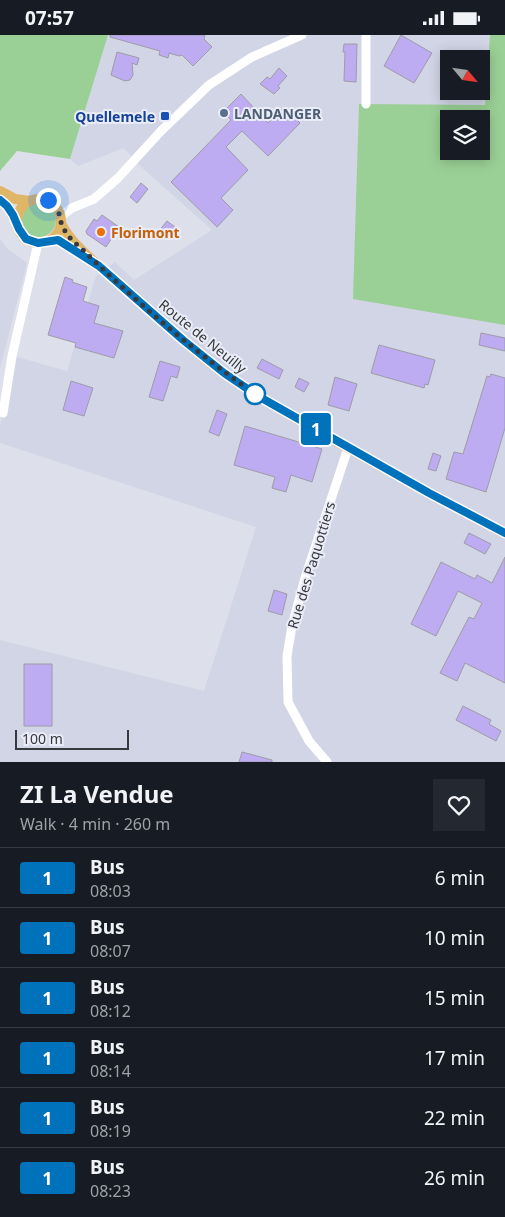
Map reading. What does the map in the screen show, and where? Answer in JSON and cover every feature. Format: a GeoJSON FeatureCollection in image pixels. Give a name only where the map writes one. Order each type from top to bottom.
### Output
{"type":"FeatureCollection","features":[{"type":"Feature","properties":{"kind":"main road"},"geometry":{"type":"LineString","coordinates":[[0,191],[15,199],[30,201],[48,200],[58,209],[61,219],[59,230],[48,241]]}},
{"type":"Feature","properties":{"kind":"main road"},"geometry":{"type":"LineString","coordinates":[[0,200],[7,206],[26,239],[38,243],[58,240],[99,266]]}},
{"type":"Feature","properties":{"kind":"main road"},"geometry":{"type":"LineString","coordinates":[[17,223],[20,210],[30,201]]}},
{"type":"Feature","properties":{"kind":"main road","name":"Route de Neuilly"},"geometry":{"type":"LineString","coordinates":[[61,219],[70,237],[99,266],[183,340],[224,373],[258,396],[348,448],[505,533]]}},
{"type":"Feature","properties":{"kind":"street"},"geometry":{"type":"LineString","coordinates":[[61,219],[72,208],[94,199],[118,178],[161,131],[209,85],[252,57],[302,35]]}},
{"type":"Feature","properties":{"kind":"street"},"geometry":{"type":"LineString","coordinates":[[366,35],[366,104]]}},
{"type":"Feature","properties":{"kind":"street"},"geometry":{"type":"LineString","coordinates":[[3,413],[12,356],[38,243]]}},
{"type":"Feature","properties":{"kind":"street","name":"Rue des Paquottiers"},"geometry":{"type":"LineString","coordinates":[[327,762],[309,741],[288,702],[287,656],[292,626],[305,578],[348,448]]}},
{"type":"Feature","properties":{"kind":"shaded area"},"geometry":{"type":"Polygon","coordinates":[[[108,35],[505,35],[505,762],[0,762],[0,640],[204,691],[256,527],[0,443],[0,425],[17,357],[67,371],[96,276],[115,262],[134,280],[212,230],[140,166],[124,148],[78,166],[70,159],[108,35]]]}},
{"type":"Feature","properties":{"kind":"shaded area"},"geometry":{"type":"Polygon","coordinates":[[[0,239],[7,248],[27,263],[0,369],[0,239]]]}},
{"type":"Feature","properties":{"kind":"green space"},"geometry":{"type":"Polygon","coordinates":[[[0,35],[108,35],[70,159],[17,151],[0,171],[0,35]]]}},
{"type":"Feature","properties":{"kind":"green space"},"geometry":{"type":"Polygon","coordinates":[[[490,35],[505,35],[505,325],[353,299],[359,104],[485,105],[485,100],[490,100],[490,35]]]}},
{"type":"Feature","properties":{"kind":"green space"},"geometry":{"type":"Polygon","coordinates":[[[39,203],[46,204],[51,208],[55,213],[55,227],[51,232],[46,236],[39,237],[32,236],[27,232],[23,227],[22,220],[23,213],[27,208],[32,204],[39,203]]]}},
{"type":"Feature","properties":{"kind":"building"},"geometry":{"type":"Polygon","coordinates":[[[110,35],[205,35],[204,39],[212,47],[193,66],[182,55],[169,53],[168,58],[159,55],[160,51],[110,37],[110,35]]]}},
{"type":"Feature","properties":{"kind":"building"},"geometry":{"type":"Polygon","coordinates":[[[401,35],[432,53],[414,83],[384,66],[401,35]]]}},
{"type":"Feature","properties":{"kind":"building"},"geometry":{"type":"Polygon","coordinates":[[[344,44],[357,44],[356,82],[344,81],[344,44]]]}},
{"type":"Feature","properties":{"kind":"building"},"geometry":{"type":"Polygon","coordinates":[[[117,52],[139,58],[137,65],[132,63],[133,75],[130,80],[125,81],[111,75],[117,52]]]}},
{"type":"Feature","properties":{"kind":"building"},"geometry":{"type":"Polygon","coordinates":[[[279,68],[287,76],[274,94],[260,84],[267,77],[270,79],[279,68]]]}},
{"type":"Feature","properties":{"kind":"building"},"geometry":{"type":"Polygon","coordinates":[[[241,94],[268,123],[284,107],[300,123],[268,156],[242,131],[226,147],[248,170],[221,198],[233,210],[217,227],[171,182],[231,120],[225,114],[225,110],[241,94]]]}},
{"type":"Feature","properties":{"kind":"building"},"geometry":{"type":"Polygon","coordinates":[[[141,183],[148,189],[137,203],[130,197],[141,183]]]}},
{"type":"Feature","properties":{"kind":"building","name":"Florimont"},"geometry":{"type":"Polygon","coordinates":[[[102,215],[119,227],[106,247],[87,234],[86,231],[94,219],[97,221],[102,215]]]}},
{"type":"Feature","properties":{"kind":"building"},"geometry":{"type":"Polygon","coordinates":[[[167,221],[175,227],[166,238],[158,232],[167,221]]]}},
{"type":"Feature","properties":{"kind":"building"},"geometry":{"type":"Polygon","coordinates":[[[65,277],[73,280],[72,282],[87,287],[83,301],[99,306],[94,323],[123,331],[114,358],[75,347],[76,343],[48,335],[65,277]]]}},
{"type":"Feature","properties":{"kind":"building"},"geometry":{"type":"Polygon","coordinates":[[[481,333],[505,338],[505,351],[479,345],[481,333]]]}},
{"type":"Feature","properties":{"kind":"building"},"geometry":{"type":"Polygon","coordinates":[[[379,345],[435,360],[428,385],[425,384],[424,388],[371,373],[379,345]]]}},
{"type":"Feature","properties":{"kind":"building"},"geometry":{"type":"Polygon","coordinates":[[[262,359],[283,370],[279,379],[257,368],[262,359]]]}},
{"type":"Feature","properties":{"kind":"building"},"geometry":{"type":"Polygon","coordinates":[[[160,361],[180,367],[177,378],[171,376],[163,401],[149,397],[160,361]]]}},
{"type":"Feature","properties":{"kind":"building"},"geometry":{"type":"Polygon","coordinates":[[[491,374],[505,378],[505,428],[486,492],[446,479],[454,452],[463,454],[487,376],[490,377],[491,374]]]}},
{"type":"Feature","properties":{"kind":"building"},"geometry":{"type":"Polygon","coordinates":[[[335,377],[357,384],[349,411],[328,405],[335,377]]]}},
{"type":"Feature","properties":{"kind":"building"},"geometry":{"type":"Polygon","coordinates":[[[299,378],[309,383],[304,392],[295,387],[299,378]]]}},
{"type":"Feature","properties":{"kind":"building"},"geometry":{"type":"Polygon","coordinates":[[[71,381],[93,388],[84,416],[63,410],[71,381]]]}},
{"type":"Feature","properties":{"kind":"building"},"geometry":{"type":"Polygon","coordinates":[[[217,410],[227,414],[219,436],[209,432],[217,410]]]}},
{"type":"Feature","properties":{"kind":"building"},"geometry":{"type":"Polygon","coordinates":[[[245,426],[322,449],[312,482],[291,475],[286,492],[272,488],[275,477],[234,465],[245,426]]]}},
{"type":"Feature","properties":{"kind":"building"},"geometry":{"type":"Polygon","coordinates":[[[433,453],[441,456],[436,471],[428,469],[433,453]]]}},
{"type":"Feature","properties":{"kind":"building"},"geometry":{"type":"Polygon","coordinates":[[[469,533],[491,544],[485,554],[464,543],[469,533]]]}},
{"type":"Feature","properties":{"kind":"building"},"geometry":{"type":"Polygon","coordinates":[[[505,557],[505,683],[465,663],[457,681],[440,673],[469,617],[474,619],[482,603],[458,591],[436,636],[411,624],[441,562],[475,579],[477,575],[492,583],[505,557]]]}},
{"type":"Feature","properties":{"kind":"building"},"geometry":{"type":"Polygon","coordinates":[[[274,590],[287,594],[282,615],[268,611],[274,590]]]}},
{"type":"Feature","properties":{"kind":"building"},"geometry":{"type":"Polygon","coordinates":[[[24,664],[52,664],[52,726],[24,726],[24,664]]]}},
{"type":"Feature","properties":{"kind":"building"},"geometry":{"type":"Polygon","coordinates":[[[463,706],[491,720],[489,724],[501,731],[496,741],[456,720],[463,706]]]}},
{"type":"Feature","properties":{"kind":"building"},"geometry":{"type":"Polygon","coordinates":[[[242,752],[272,760],[272,762],[239,762],[242,752]]]}},
{"type":"Feature","properties":{"kind":"bus line","name":"1"},"geometry":{"type":"LineString","coordinates":[[0,200],[7,206],[26,239],[38,243],[58,240],[99,266],[183,340],[224,373],[258,396],[429,493],[505,533]]}},
{"type":"Feature","properties":{"kind":"place","name":"LANDANGER"},"geometry":{"type":"Point","coordinates":[224,113]}},
{"type":"Feature","properties":{"kind":"place","name":"Quellemele"},"geometry":{"type":"Point","coordinates":[165,116]}},
{"type":"Feature","properties":{"kind":"place","name":"Florimont"},"geometry":{"type":"Point","coordinates":[101,232]}},
{"type":"Feature","properties":{"kind":"route"},"geometry":{"type":"LineString","coordinates":[[48,200],[58,209],[61,223],[70,237],[99,266],[183,340],[224,373],[258,396],[255,394]]}}]}
